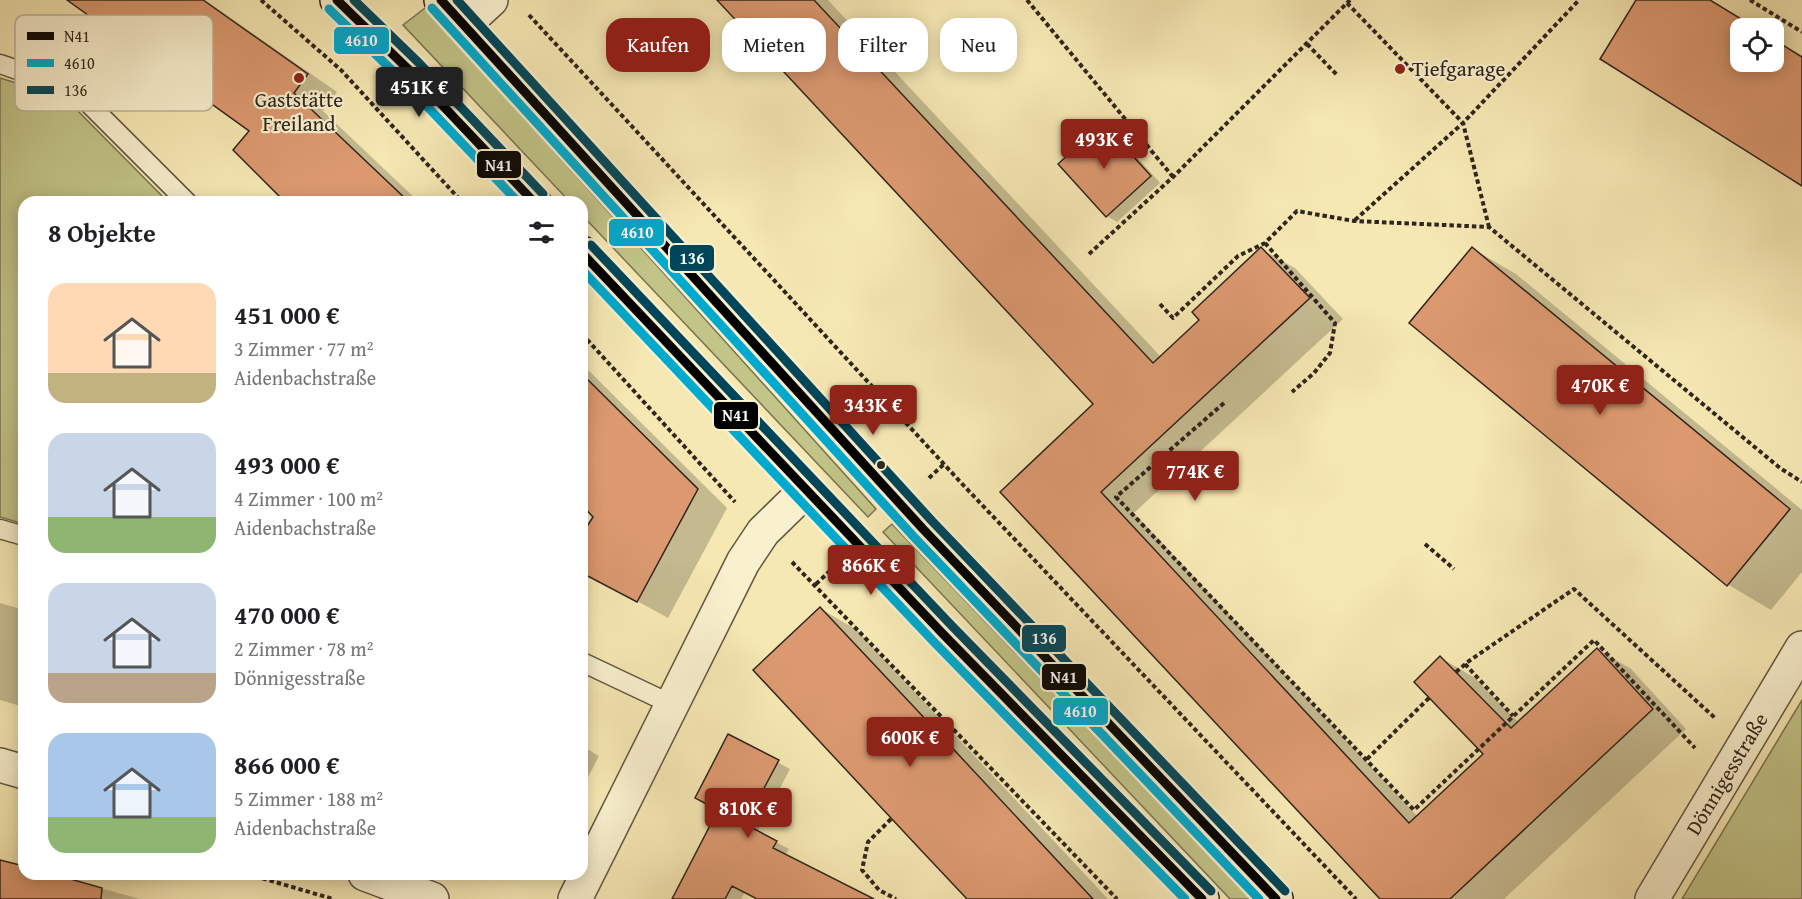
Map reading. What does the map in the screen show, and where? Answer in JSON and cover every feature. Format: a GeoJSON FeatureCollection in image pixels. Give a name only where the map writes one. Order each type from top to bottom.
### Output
{"type":"FeatureCollection","features":[{"type":"Feature","properties":{"kind":"main road"},"geometry":{"type":"LineString","coordinates":[[337,0],[410,71],[528,196]]}},
{"type":"Feature","properties":{"kind":"main road"},"geometry":{"type":"LineString","coordinates":[[441,0],[923,529],[1276,899]]}},
{"type":"Feature","properties":{"kind":"main road"},"geometry":{"type":"LineString","coordinates":[[465,25],[491,0]]}},
{"type":"Feature","properties":{"kind":"main road"},"geometry":{"type":"LineString","coordinates":[[588,259],[951,643],[1202,899]]}},
{"type":"Feature","properties":{"kind":"main road"},"geometry":{"type":"LineString","coordinates":[[588,873],[743,562],[762,532],[806,490]]}},
{"type":"Feature","properties":{"kind":"main road","name":"Dönnigesstraße"},"geometry":{"type":"LineString","coordinates":[[1652,899],[1802,648]]}},
{"type":"Feature","properties":{"kind":"main road"},"geometry":{"type":"LineString","coordinates":[[0,765],[18,770]]}},
{"type":"Feature","properties":{"kind":"main road"},"geometry":{"type":"LineString","coordinates":[[381,880],[432,899]]}},
{"type":"Feature","properties":{"kind":"main road"},"geometry":{"type":"LineString","coordinates":[[575,899],[585,880]]}},
{"type":"Feature","properties":{"kind":"lane"},"geometry":{"type":"LineString","coordinates":[[0,64],[15,69]]}},
{"type":"Feature","properties":{"kind":"lane"},"geometry":{"type":"LineString","coordinates":[[96,111],[181,196]]}},
{"type":"Feature","properties":{"kind":"lane"},"geometry":{"type":"LineString","coordinates":[[0,529],[18,534]]}},
{"type":"Feature","properties":{"kind":"lane"},"geometry":{"type":"LineString","coordinates":[[588,665],[673,705]]}},
{"type":"Feature","properties":{"kind":"path"},"geometry":{"type":"LineString","coordinates":[[261,0],[341,70],[456,196]]}},
{"type":"Feature","properties":{"kind":"path"},"geometry":{"type":"LineString","coordinates":[[1027,0],[1173,177]]}},
{"type":"Feature","properties":{"kind":"path"},"geometry":{"type":"LineString","coordinates":[[1354,221],[1463,123],[1579,0]]}},
{"type":"Feature","properties":{"kind":"path"},"geometry":{"type":"LineString","coordinates":[[1750,0],[1802,32]]}},
{"type":"Feature","properties":{"kind":"path"},"geometry":{"type":"LineString","coordinates":[[1089,254],[1173,177],[1348,2],[1463,123],[1489,227],[1780,468],[1802,482]]}},
{"type":"Feature","properties":{"kind":"path"},"geometry":{"type":"LineString","coordinates":[[523,9],[959,480],[1356,899]]}},
{"type":"Feature","properties":{"kind":"path"},"geometry":{"type":"LineString","coordinates":[[1307,44],[1338,76]]}},
{"type":"Feature","properties":{"kind":"path"},"geometry":{"type":"LineString","coordinates":[[1160,304],[1173,318],[1238,256],[1265,243],[1297,211],[1354,221],[1489,227]]}},
{"type":"Feature","properties":{"kind":"path"},"geometry":{"type":"LineString","coordinates":[[1265,243],[1335,323],[1330,353],[1314,373],[1292,392]]}},
{"type":"Feature","properties":{"kind":"path"},"geometry":{"type":"LineString","coordinates":[[588,341],[762,532],[816,584],[1117,899]]}},
{"type":"Feature","properties":{"kind":"path"},"geometry":{"type":"LineString","coordinates":[[1224,403],[1116,497],[1414,810],[1594,640],[1672,724]]}},
{"type":"Feature","properties":{"kind":"path"},"geometry":{"type":"LineString","coordinates":[[1425,544],[1454,570]]}},
{"type":"Feature","properties":{"kind":"path"},"geometry":{"type":"LineString","coordinates":[[1456,672],[1574,589],[1744,744]]}},
{"type":"Feature","properties":{"kind":"path"},"geometry":{"type":"LineString","coordinates":[[1466,664],[1513,716]]}},
{"type":"Feature","properties":{"kind":"path"},"geometry":{"type":"LineString","coordinates":[[1367,759],[1429,698]]}},
{"type":"Feature","properties":{"kind":"path"},"geometry":{"type":"LineString","coordinates":[[891,819],[868,842],[862,870],[879,890],[896,899]]}},
{"type":"Feature","properties":{"kind":"path"},"geometry":{"type":"LineString","coordinates":[[269,880],[334,899]]}},
{"type":"Feature","properties":{"kind":"green space"},"geometry":{"type":"Polygon","coordinates":[[[425,8],[876,509],[868,517],[588,221],[588,196],[564,196],[403,25],[425,8]]]}},
{"type":"Feature","properties":{"kind":"green space"},"geometry":{"type":"Polygon","coordinates":[[[0,78],[15,83],[15,111],[78,111],[162,196],[18,196],[18,522],[0,517],[0,78]]]}},
{"type":"Feature","properties":{"kind":"green space"},"geometry":{"type":"Polygon","coordinates":[[[892,524],[1251,899],[1230,899],[883,532],[892,524]]]}},
{"type":"Feature","properties":{"kind":"green space"},"geometry":{"type":"Polygon","coordinates":[[[1802,700],[1802,899],[1682,899],[1802,700]]]}},
{"type":"Feature","properties":{"kind":"building"},"geometry":{"type":"Polygon","coordinates":[[[67,0],[203,0],[308,74],[294,93],[403,196],[279,196],[233,150],[249,131],[213,105],[213,15],[88,15],[67,0]]]}},
{"type":"Feature","properties":{"kind":"building"},"geometry":{"type":"Polygon","coordinates":[[[717,0],[814,0],[838,26],[838,72],[881,72],[1153,363],[1199,320],[1192,312],[1261,247],[1310,298],[1101,492],[1409,823],[1483,754],[1414,682],[1440,656],[1511,728],[1597,648],[1653,709],[1450,899],[1380,899],[1000,492],[1093,404],[784,72],[826,72],[826,18],[734,18],[717,0]]]}},
{"type":"Feature","properties":{"kind":"building"},"geometry":{"type":"Polygon","coordinates":[[[1636,0],[1710,0],[1740,18],[1730,18],[1730,72],[1784,72],[1784,46],[1802,57],[1802,186],[1600,59],[1636,0]]]}},
{"type":"Feature","properties":{"kind":"building"},"geometry":{"type":"Polygon","coordinates":[[[1103,123],[1151,176],[1106,217],[1058,164],[1103,123]]]}},
{"type":"Feature","properties":{"kind":"building"},"geometry":{"type":"Polygon","coordinates":[[[1472,247],[1790,509],[1727,586],[1409,323],[1472,247]]]}},
{"type":"Feature","properties":{"kind":"building"},"geometry":{"type":"Polygon","coordinates":[[[588,380],[698,489],[637,602],[588,576],[588,525],[593,517],[588,512],[588,380]]]}},
{"type":"Feature","properties":{"kind":"building"},"geometry":{"type":"Polygon","coordinates":[[[820,607],[1093,899],[967,899],[918,847],[753,670],[820,607]]]}},
{"type":"Feature","properties":{"kind":"building"},"geometry":{"type":"Polygon","coordinates":[[[728,734],[779,760],[745,824],[777,841],[773,848],[874,899],[757,899],[732,886],[725,899],[672,899],[718,810],[695,798],[728,734]]]}},
{"type":"Feature","properties":{"kind":"building"},"geometry":{"type":"Polygon","coordinates":[[[0,860],[18,864],[18,880],[74,880],[102,888],[101,899],[0,899],[0,860]]]}},
{"type":"Feature","properties":{"kind":"transit line","name":"N41"},"geometry":{"type":"LineString","coordinates":[[337,0],[410,71],[528,196]]}},
{"type":"Feature","properties":{"kind":"transit line","name":"136"},"geometry":{"type":"LineString","coordinates":[[354,0],[419,63],[543,194]]}},
{"type":"Feature","properties":{"kind":"transit line","name":"N41"},"geometry":{"type":"LineString","coordinates":[[441,0],[923,529],[1276,899]]}},
{"type":"Feature","properties":{"kind":"transit line","name":"136"},"geometry":{"type":"LineString","coordinates":[[457,0],[932,521],[1285,891]]}},
{"type":"Feature","properties":{"kind":"transit line","name":"4610"},"geometry":{"type":"LineString","coordinates":[[432,8],[914,537],[1259,899]]}},
{"type":"Feature","properties":{"kind":"transit line","name":"4610"},"geometry":{"type":"LineString","coordinates":[[329,9],[401,79],[512,196]]}},
{"type":"Feature","properties":{"kind":"transit line","name":"136"},"geometry":{"type":"LineString","coordinates":[[591,245],[952,626],[1211,891]]}},
{"type":"Feature","properties":{"kind":"transit line","name":"N41"},"geometry":{"type":"LineString","coordinates":[[588,259],[943,634],[1202,899]]}},
{"type":"Feature","properties":{"kind":"transit line","name":"4610"},"geometry":{"type":"LineString","coordinates":[[588,276],[934,642],[1185,899]]}},
{"type":"Feature","properties":{"kind":"place","name":"Tiefgarage"},"geometry":{"type":"Point","coordinates":[1400,69]}},
{"type":"Feature","properties":{"kind":"place","name":"Gaststätte Freiland"},"geometry":{"type":"Point","coordinates":[299,78]}}]}
